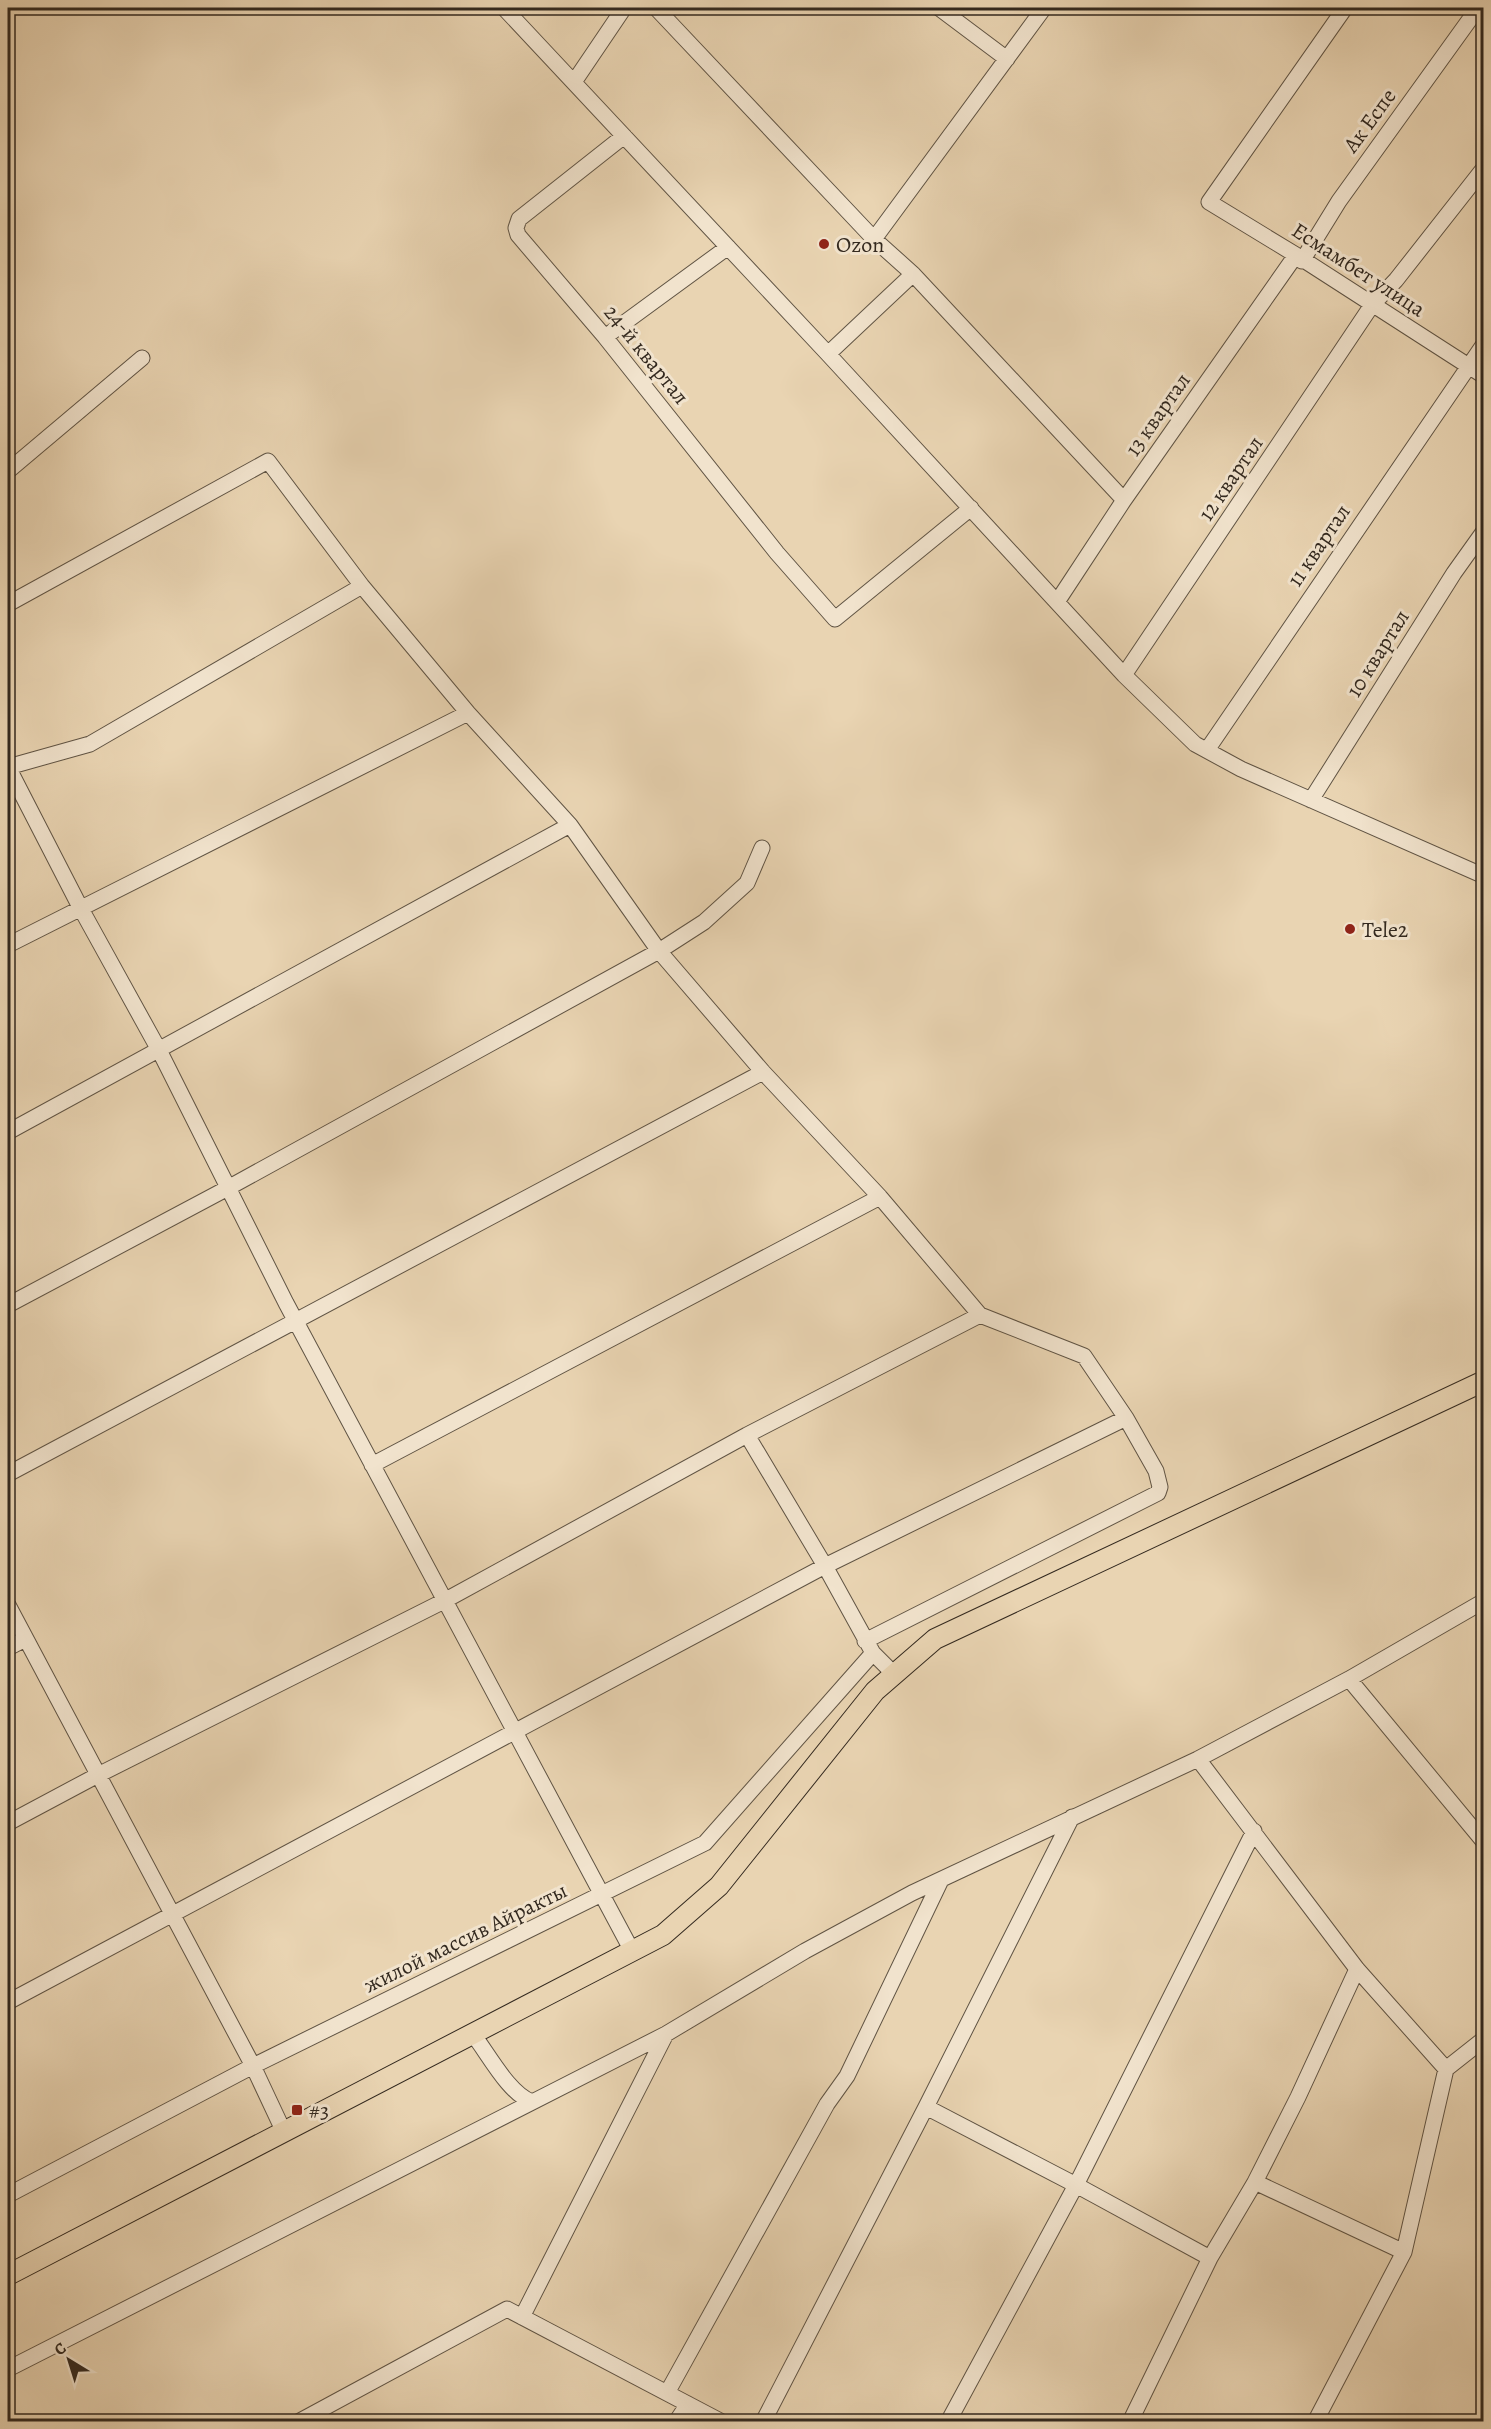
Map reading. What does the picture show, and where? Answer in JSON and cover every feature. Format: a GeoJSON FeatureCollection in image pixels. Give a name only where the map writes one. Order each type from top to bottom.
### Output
{"type":"FeatureCollection","features":[{"type":"Feature","properties":{"kind":"main road"},"geometry":{"type":"LineString","coordinates":[[8,2275],[283,2130],[663,1935],[719,1886],[875,1691],[935,1639],[1484,1381]]}},
{"type":"Feature","properties":{"kind":"street"},"geometry":{"type":"LineString","coordinates":[[504,8],[1124,675],[1195,744],[1241,769],[1484,876]]}},
{"type":"Feature","properties":{"kind":"street"},"geometry":{"type":"LineString","coordinates":[[574,82],[624,8]]}},
{"type":"Feature","properties":{"kind":"street"},"geometry":{"type":"LineString","coordinates":[[656,8],[874,239],[913,274],[1124,500]]}},
{"type":"Feature","properties":{"kind":"street"},"geometry":{"type":"LineString","coordinates":[[939,8],[1006,59]]}},
{"type":"Feature","properties":{"kind":"street"},"geometry":{"type":"LineString","coordinates":[[874,239],[1044,8]]}},
{"type":"Feature","properties":{"kind":"street","name":"Есмамбет улица"},"geometry":{"type":"LineString","coordinates":[[1345,8],[1209,201],[1484,376]]}},
{"type":"Feature","properties":{"kind":"street","name":"Ак Еспе"},"geometry":{"type":"LineString","coordinates":[[1299,258],[1478,8]]}},
{"type":"Feature","properties":{"kind":"street","name":"24-й квартал"},"geometry":{"type":"LineString","coordinates":[[624,136],[519,219],[516,228],[518,235],[605,337],[777,552],[835,619],[970,508]]}},
{"type":"Feature","properties":{"kind":"street"},"geometry":{"type":"LineString","coordinates":[[1372,304],[1396,280],[1484,168]]}},
{"type":"Feature","properties":{"kind":"street"},"geometry":{"type":"LineString","coordinates":[[605,337],[728,247]]}},
{"type":"Feature","properties":{"kind":"street","name":"13 квартал"},"geometry":{"type":"LineString","coordinates":[[1057,602],[1124,500],[1299,258]]}},
{"type":"Feature","properties":{"kind":"street"},"geometry":{"type":"LineString","coordinates":[[828,354],[913,274]]}},
{"type":"Feature","properties":{"kind":"street","name":"12 квартал"},"geometry":{"type":"LineString","coordinates":[[1124,675],[1372,304]]}},
{"type":"Feature","properties":{"kind":"street"},"geometry":{"type":"LineString","coordinates":[[1467,365],[1484,344]]}},
{"type":"Feature","properties":{"kind":"street"},"geometry":{"type":"LineString","coordinates":[[8,471],[142,358]]}},
{"type":"Feature","properties":{"kind":"street","name":"11 квартал"},"geometry":{"type":"LineString","coordinates":[[1207,750],[1467,365]]}},
{"type":"Feature","properties":{"kind":"street"},"geometry":{"type":"LineString","coordinates":[[8,604],[268,461],[362,586],[468,713],[570,825],[658,951],[763,1072],[880,1197],[980,1315],[1084,1356],[1126,1418],[1156,1471],[1160,1487],[1158,1493],[869,1647]]}},
{"type":"Feature","properties":{"kind":"street","name":"10 квартал"},"geometry":{"type":"LineString","coordinates":[[1311,800],[1454,573],[1484,531]]}},
{"type":"Feature","properties":{"kind":"street"},"geometry":{"type":"LineString","coordinates":[[362,586],[90,744],[8,767],[80,907],[159,1050],[226,1189],[295,1320],[632,1951]]}},
{"type":"Feature","properties":{"kind":"street"},"geometry":{"type":"LineString","coordinates":[[8,945],[468,713]]}},
{"type":"Feature","properties":{"kind":"street"},"geometry":{"type":"LineString","coordinates":[[8,1132],[570,825]]}},
{"type":"Feature","properties":{"kind":"street"},"geometry":{"type":"LineString","coordinates":[[8,1305],[226,1189],[658,951],[704,922],[747,883],[762,848]]}},
{"type":"Feature","properties":{"kind":"street"},"geometry":{"type":"LineString","coordinates":[[8,1474],[763,1072]]}},
{"type":"Feature","properties":{"kind":"street"},"geometry":{"type":"LineString","coordinates":[[372,1465],[880,1197]]}},
{"type":"Feature","properties":{"kind":"street"},"geometry":{"type":"LineString","coordinates":[[8,1823],[98,1775],[444,1601],[747,1435],[980,1315]]}},
{"type":"Feature","properties":{"kind":"street"},"geometry":{"type":"LineString","coordinates":[[8,2002],[825,1566],[1126,1418]]}},
{"type":"Feature","properties":{"kind":"street"},"geometry":{"type":"LineString","coordinates":[[747,1435],[825,1566],[869,1647],[894,1674]]}},
{"type":"Feature","properties":{"kind":"street"},"geometry":{"type":"LineString","coordinates":[[8,2369],[666,2034],[804,1951],[941,1880],[1198,1759],[1349,1679],[1484,1601]]}},
{"type":"Feature","properties":{"kind":"street"},"geometry":{"type":"LineString","coordinates":[[8,1605],[253,2066],[283,2130]]}},
{"type":"Feature","properties":{"kind":"street"},"geometry":{"type":"LineString","coordinates":[[8,1648],[25,1639]]}},
{"type":"Feature","properties":{"kind":"street","name":"жилой массив Айракты"},"geometry":{"type":"LineString","coordinates":[[8,2195],[253,2066],[705,1843],[869,1647]]}},
{"type":"Feature","properties":{"kind":"street"},"geometry":{"type":"LineString","coordinates":[[1349,1679],[1478,1823],[1484,1842]]}},
{"type":"Feature","properties":{"kind":"street"},"geometry":{"type":"LineString","coordinates":[[1198,1759],[1357,1969],[1446,2070]]}},
{"type":"Feature","properties":{"kind":"street"},"geometry":{"type":"LineString","coordinates":[[763,2421],[926,2107],[1072,1817]]}},
{"type":"Feature","properties":{"kind":"street"},"geometry":{"type":"LineString","coordinates":[[948,2421],[1076,2185],[1254,1831]]}},
{"type":"Feature","properties":{"kind":"street"},"geometry":{"type":"LineString","coordinates":[[667,2393],[827,2104],[847,2076],[941,1880]]}},
{"type":"Feature","properties":{"kind":"street"},"geometry":{"type":"LineString","coordinates":[[1130,2421],[1210,2258],[1255,2182],[1298,2097],[1357,1969]]}},
{"type":"Feature","properties":{"kind":"street"},"geometry":{"type":"LineString","coordinates":[[472,2033],[512,2087],[524,2099],[532,2102]]}},
{"type":"Feature","properties":{"kind":"street"},"geometry":{"type":"LineString","coordinates":[[522,2317],[666,2034]]}},
{"type":"Feature","properties":{"kind":"street"},"geometry":{"type":"LineString","coordinates":[[1315,2421],[1404,2252],[1446,2070],[1484,2039]]}},
{"type":"Feature","properties":{"kind":"street"},"geometry":{"type":"LineString","coordinates":[[926,2107],[1210,2258]]}},
{"type":"Feature","properties":{"kind":"street"},"geometry":{"type":"LineString","coordinates":[[1255,2182],[1404,2252]]}},
{"type":"Feature","properties":{"kind":"street"},"geometry":{"type":"LineString","coordinates":[[298,2421],[507,2309],[722,2421]]}},
{"type":"Feature","properties":{"kind":"street"},"geometry":{"type":"LineString","coordinates":[[676,2421],[688,2404]]}},
{"type":"Feature","properties":{"kind":"place","name":"Ozon"},"geometry":{"type":"Point","coordinates":[824,244]}},
{"type":"Feature","properties":{"kind":"place","name":"Tele2"},"geometry":{"type":"Point","coordinates":[1350,929]}},
{"type":"Feature","properties":{"kind":"place","name":"#3"},"geometry":{"type":"Point","coordinates":[297,2110]}}]}
